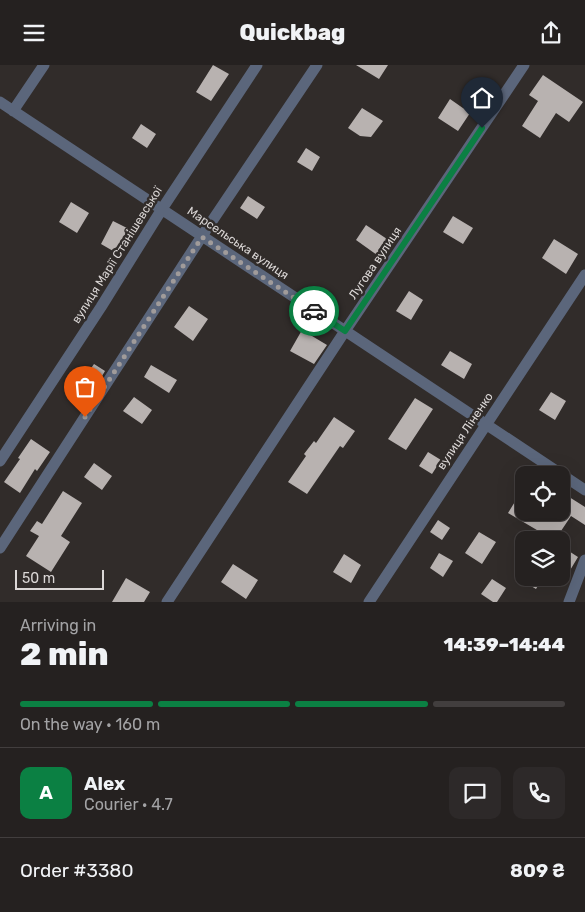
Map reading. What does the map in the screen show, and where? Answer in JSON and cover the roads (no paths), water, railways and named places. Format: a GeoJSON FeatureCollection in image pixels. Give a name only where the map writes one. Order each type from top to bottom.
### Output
{"type":"FeatureCollection","features":[{"type":"Feature","properties":{"kind":"street"},"geometry":{"type":"LineString","coordinates":[[13,111],[44,65]]}},
{"type":"Feature","properties":{"kind":"street","name":"вулиця Марії Станішевської"},"geometry":{"type":"LineString","coordinates":[[0,461],[257,65]]}},
{"type":"Feature","properties":{"kind":"street"},"geometry":{"type":"LineString","coordinates":[[0,548],[202,237],[317,65]]}},
{"type":"Feature","properties":{"kind":"street","name":"Лугова вулиця"},"geometry":{"type":"LineString","coordinates":[[166,602],[524,65]]}},
{"type":"Feature","properties":{"kind":"street","name":"Марсельська вулиця"},"geometry":{"type":"LineString","coordinates":[[0,102],[585,490]]}},
{"type":"Feature","properties":{"kind":"street","name":"вулиця Ліненко"},"geometry":{"type":"LineString","coordinates":[[369,602],[585,275]]}},
{"type":"Feature","properties":{"kind":"street"},"geometry":{"type":"LineString","coordinates":[[569,602],[585,560]]}}]}
